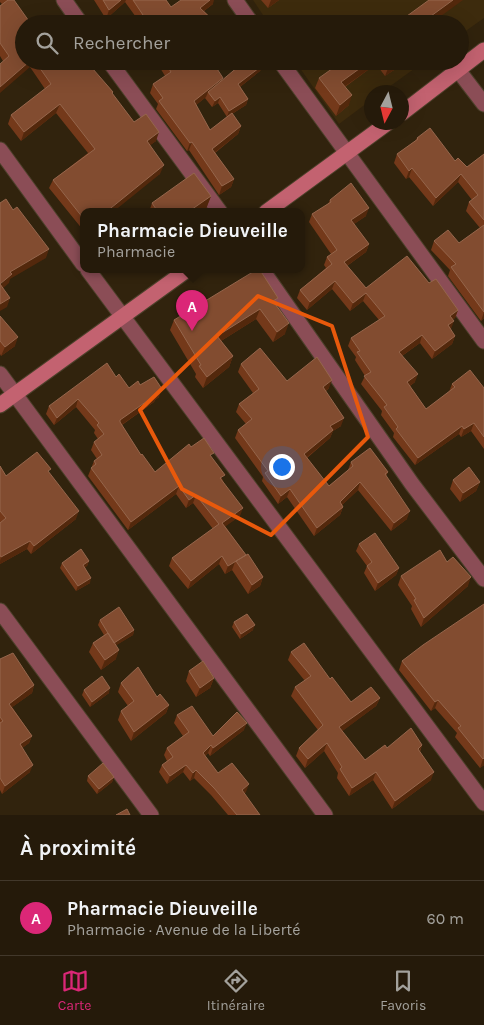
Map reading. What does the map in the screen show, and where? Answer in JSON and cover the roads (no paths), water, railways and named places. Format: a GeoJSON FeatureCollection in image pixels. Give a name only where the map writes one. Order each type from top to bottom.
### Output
{"type":"FeatureCollection","features":[{"type":"Feature","properties":{"kind":"street"},"geometry":{"type":"LineString","coordinates":[[64,0],[75,15]]}},
{"type":"Feature","properties":{"kind":"street"},"geometry":{"type":"LineString","coordinates":[[235,0],[246,15]]}},
{"type":"Feature","properties":{"kind":"street"},"geometry":{"type":"LineString","coordinates":[[469,62],[484,50]]}},
{"type":"Feature","properties":{"kind":"street"},"geometry":{"type":"LineString","coordinates":[[116,70],[217,208]]}},
{"type":"Feature","properties":{"kind":"street"},"geometry":{"type":"LineString","coordinates":[[287,70],[484,341]]}},
{"type":"Feature","properties":{"kind":"street"},"geometry":{"type":"LineString","coordinates":[[409,108],[458,70],[484,104]]}},
{"type":"Feature","properties":{"kind":"street"},"geometry":{"type":"LineString","coordinates":[[272,208],[379,130]]}},
{"type":"Feature","properties":{"kind":"street"},"geometry":{"type":"LineString","coordinates":[[0,150],[80,260]]}},
{"type":"Feature","properties":{"kind":"street"},"geometry":{"type":"LineString","coordinates":[[90,273],[484,803]]}},
{"type":"Feature","properties":{"kind":"street"},"geometry":{"type":"LineString","coordinates":[[0,405],[183,273]]}},
{"type":"Feature","properties":{"kind":"street"},"geometry":{"type":"LineString","coordinates":[[264,273],[412,484],[484,579]]}},
{"type":"Feature","properties":{"kind":"street"},"geometry":{"type":"LineString","coordinates":[[0,374],[325,815]]}},
{"type":"Feature","properties":{"kind":"street"},"geometry":{"type":"LineString","coordinates":[[0,611],[151,815]]}},
{"type":"Feature","properties":{"kind":"place","name":"Pharmacie Dieuveille"},"geometry":{"type":"Point","coordinates":[192,331]}}]}
